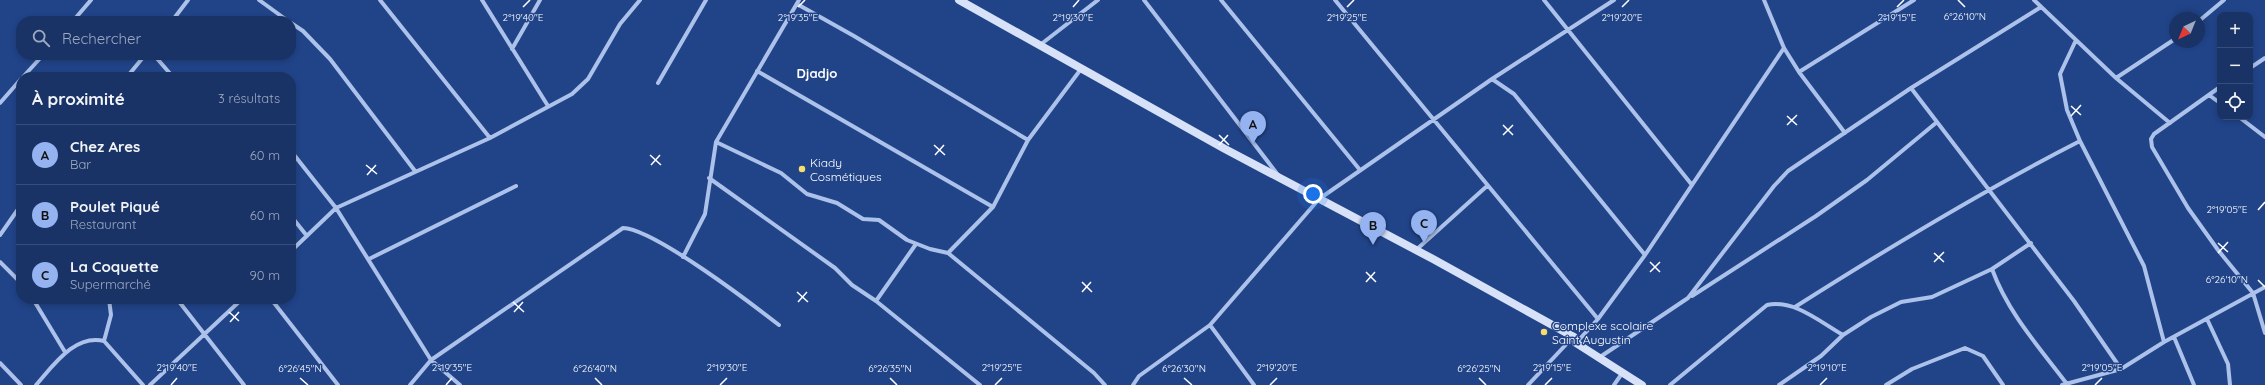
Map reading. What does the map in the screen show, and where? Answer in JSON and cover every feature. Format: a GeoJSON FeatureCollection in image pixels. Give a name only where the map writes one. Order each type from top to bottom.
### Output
{"type":"FeatureCollection","features":[{"type":"Feature","properties":{"kind":"main road"},"geometry":{"type":"LineString","coordinates":[[959,0],[1282,180],[1416,250],[1575,340],[1642,385]]}},
{"type":"Feature","properties":{"kind":"street"},"geometry":{"type":"LineString","coordinates":[[78,16],[92,0]]}},
{"type":"Feature","properties":{"kind":"street"},"geometry":{"type":"LineString","coordinates":[[176,16],[188,0]]}},
{"type":"Feature","properties":{"kind":"street"},"geometry":{"type":"LineString","coordinates":[[259,0],[281,16]]}},
{"type":"Feature","properties":{"kind":"street"},"geometry":{"type":"LineString","coordinates":[[380,0],[490,138]]}},
{"type":"Feature","properties":{"kind":"street"},"geometry":{"type":"LineString","coordinates":[[482,0],[548,106]]}},
{"type":"Feature","properties":{"kind":"street"},"geometry":{"type":"LineString","coordinates":[[512,49],[540,0]]}},
{"type":"Feature","properties":{"kind":"street"},"geometry":{"type":"LineString","coordinates":[[296,246],[336,208],[490,138],[582,86],[620,24],[640,0]]}},
{"type":"Feature","properties":{"kind":"street"},"geometry":{"type":"LineString","coordinates":[[658,83],[706,0]]}},
{"type":"Feature","properties":{"kind":"street"},"geometry":{"type":"LineString","coordinates":[[1040,45],[1098,0]]}},
{"type":"Feature","properties":{"kind":"street"},"geometry":{"type":"LineString","coordinates":[[1144,0],[1282,180]]}},
{"type":"Feature","properties":{"kind":"street"},"geometry":{"type":"LineString","coordinates":[[1335,0],[1598,319]]}},
{"type":"Feature","properties":{"kind":"street"},"geometry":{"type":"LineString","coordinates":[[1544,0],[1692,185]]}},
{"type":"Feature","properties":{"kind":"street"},"geometry":{"type":"LineString","coordinates":[[1133,385],[1139,376],[1210,325],[1319,198],[1492,79],[1614,0]]}},
{"type":"Feature","properties":{"kind":"street"},"geometry":{"type":"LineString","coordinates":[[1764,0],[1784,48],[1799,72],[1845,133]]}},
{"type":"Feature","properties":{"kind":"street"},"geometry":{"type":"LineString","coordinates":[[1799,72],[1914,0]]}},
{"type":"Feature","properties":{"kind":"street"},"geometry":{"type":"LineString","coordinates":[[2034,0],[2116,78],[2170,122]]}},
{"type":"Feature","properties":{"kind":"street"},"geometry":{"type":"LineString","coordinates":[[2205,16],[2224,0]]}},
{"type":"Feature","properties":{"kind":"street"},"geometry":{"type":"LineString","coordinates":[[1223,1],[1360,170]]}},
{"type":"Feature","properties":{"kind":"street"},"geometry":{"type":"LineString","coordinates":[[683,257],[705,214],[709,178],[716,142],[798,2],[1028,140]]}},
{"type":"Feature","properties":{"kind":"street"},"geometry":{"type":"LineString","coordinates":[[1688,298],[1774,186],[1788,171],[1911,88],[2041,7]]}},
{"type":"Feature","properties":{"kind":"street"},"geometry":{"type":"LineString","coordinates":[[296,26],[303,31],[330,59],[415,171]]}},
{"type":"Feature","properties":{"kind":"street"},"geometry":{"type":"LineString","coordinates":[[2076,40],[2060,74],[2068,110],[2080,141],[2123,221],[2144,266],[2164,342]]}},
{"type":"Feature","properties":{"kind":"street"},"geometry":{"type":"LineString","coordinates":[[2116,78],[2169,43]]}},
{"type":"Feature","properties":{"kind":"street"},"geometry":{"type":"LineString","coordinates":[[1528,385],[1598,319],[1645,255],[1784,48]]}},
{"type":"Feature","properties":{"kind":"street"},"geometry":{"type":"LineString","coordinates":[[2253,66],[2265,58]]}},
{"type":"Feature","properties":{"kind":"street"},"geometry":{"type":"LineString","coordinates":[[28,72],[38,60]]}},
{"type":"Feature","properties":{"kind":"street"},"geometry":{"type":"LineString","coordinates":[[131,72],[141,60]]}},
{"type":"Feature","properties":{"kind":"street"},"geometry":{"type":"LineString","coordinates":[[158,60],[169,72]]}},
{"type":"Feature","properties":{"kind":"street"},"geometry":{"type":"LineString","coordinates":[[948,253],[993,207],[1028,140],[1081,69]]}},
{"type":"Feature","properties":{"kind":"street"},"geometry":{"type":"LineString","coordinates":[[757,71],[993,207]]}},
{"type":"Feature","properties":{"kind":"street"},"geometry":{"type":"LineString","coordinates":[[1492,79],[1514,94],[1645,255]]}},
{"type":"Feature","properties":{"kind":"street"},"geometry":{"type":"LineString","coordinates":[[0,103],[16,85]]}},
{"type":"Feature","properties":{"kind":"street"},"geometry":{"type":"LineString","coordinates":[[1911,88],[2031,243],[2074,301],[2121,369]]}},
{"type":"Feature","properties":{"kind":"street"},"geometry":{"type":"LineString","coordinates":[[2217,89],[2154,134],[2151,139],[2152,147],[2188,208],[2218,250],[2253,293],[2265,333]]}},
{"type":"Feature","properties":{"kind":"street"},"geometry":{"type":"LineString","coordinates":[[2209,95],[2217,101]]}},
{"type":"Feature","properties":{"kind":"street"},"geometry":{"type":"LineString","coordinates":[[2243,120],[2265,137]]}},
{"type":"Feature","properties":{"kind":"street"},"geometry":{"type":"LineString","coordinates":[[1600,357],[1688,298],[1816,216],[1867,180],[1937,122]]}},
{"type":"Feature","properties":{"kind":"street"},"geometry":{"type":"LineString","coordinates":[[1795,307],[1883,251],[1989,190],[2080,141]]}},
{"type":"Feature","properties":{"kind":"street"},"geometry":{"type":"LineString","coordinates":[[716,142],[781,173],[807,194],[837,203],[863,219],[879,220],[907,240],[916,244],[948,253],[1094,373],[1105,385]]}},
{"type":"Feature","properties":{"kind":"street"},"geometry":{"type":"LineString","coordinates":[[296,157],[336,208],[431,360],[460,385]]}},
{"type":"Feature","properties":{"kind":"street"},"geometry":{"type":"LineString","coordinates":[[709,178],[776,224],[835,268],[852,285],[876,300],[980,385]]}},
{"type":"Feature","properties":{"kind":"street"},"geometry":{"type":"LineString","coordinates":[[369,259],[516,186]]}},
{"type":"Feature","properties":{"kind":"street"},"geometry":{"type":"LineString","coordinates":[[1416,250],[1487,186]]}},
{"type":"Feature","properties":{"kind":"street"},"geometry":{"type":"LineString","coordinates":[[0,234],[16,212]]}},
{"type":"Feature","properties":{"kind":"street"},"geometry":{"type":"LineString","coordinates":[[296,222],[307,236]]}},
{"type":"Feature","properties":{"kind":"street"},"geometry":{"type":"LineString","coordinates":[[410,385],[431,360],[617,230],[630,228],[640,232],[683,257],[747,300],[779,325]]}},
{"type":"Feature","properties":{"kind":"street"},"geometry":{"type":"LineString","coordinates":[[1779,385],[1821,356],[1843,335],[1871,317],[1902,302],[1932,297],[1992,269],[2031,243]]}},
{"type":"Feature","properties":{"kind":"street"},"geometry":{"type":"LineString","coordinates":[[876,300],[916,244]]}},
{"type":"Feature","properties":{"kind":"street"},"geometry":{"type":"LineString","coordinates":[[0,262],[16,278]]}},
{"type":"Feature","properties":{"kind":"street"},"geometry":{"type":"LineString","coordinates":[[1992,269],[2001,293],[2013,313],[2065,384],[2121,369],[2164,342],[2265,287]]}},
{"type":"Feature","properties":{"kind":"street"},"geometry":{"type":"LineString","coordinates":[[1670,385],[1767,305],[1778,302],[1795,307],[1843,335]]}},
{"type":"Feature","properties":{"kind":"street"},"geometry":{"type":"LineString","coordinates":[[36,304],[65,352]]}},
{"type":"Feature","properties":{"kind":"street"},"geometry":{"type":"LineString","coordinates":[[104,341],[111,315],[110,304]]}},
{"type":"Feature","properties":{"kind":"street"},"geometry":{"type":"LineString","coordinates":[[181,304],[204,336],[244,385]]}},
{"type":"Feature","properties":{"kind":"street"},"geometry":{"type":"LineString","coordinates":[[150,385],[237,304]]}},
{"type":"Feature","properties":{"kind":"street"},"geometry":{"type":"LineString","coordinates":[[275,304],[338,385]]}},
{"type":"Feature","properties":{"kind":"street"},"geometry":{"type":"LineString","coordinates":[[2207,319],[2228,364],[2230,385]]}},
{"type":"Feature","properties":{"kind":"street"},"geometry":{"type":"LineString","coordinates":[[1210,325],[1254,385]]}},
{"type":"Feature","properties":{"kind":"street"},"geometry":{"type":"LineString","coordinates":[[2174,337],[2194,385]]}},
{"type":"Feature","properties":{"kind":"street"},"geometry":{"type":"LineString","coordinates":[[36,385],[72,346],[98,339],[104,341],[144,385]]}},
{"type":"Feature","properties":{"kind":"street"},"geometry":{"type":"LineString","coordinates":[[1886,385],[1912,369],[1964,348],[1983,356],[2003,385]]}},
{"type":"Feature","properties":{"kind":"street"},"geometry":{"type":"LineString","coordinates":[[0,363],[20,385]]}},
{"type":"Feature","properties":{"kind":"street"},"geometry":{"type":"LineString","coordinates":[[1614,385],[1624,372]]}},
{"type":"Feature","properties":{"kind":"place","name":"Chez Ares"},"geometry":{"type":"Point","coordinates":[1253,144]}},
{"type":"Feature","properties":{"kind":"place","name":"Kiady Cosmétiques"},"geometry":{"type":"Point","coordinates":[802,169]}},
{"type":"Feature","properties":{"kind":"place","name":"La Coquette"},"geometry":{"type":"Point","coordinates":[1424,243]}},
{"type":"Feature","properties":{"kind":"place","name":"Poulet Piqué"},"geometry":{"type":"Point","coordinates":[1373,245]}},
{"type":"Feature","properties":{"kind":"place","name":"Complexe scolaire Saint Augustin"},"geometry":{"type":"Point","coordinates":[1544,332]}},
{"type":"Feature","properties":{"kind":"district","name":"Djadjo"},"geometry":{"type":"Point","coordinates":[817,73]}}]}
